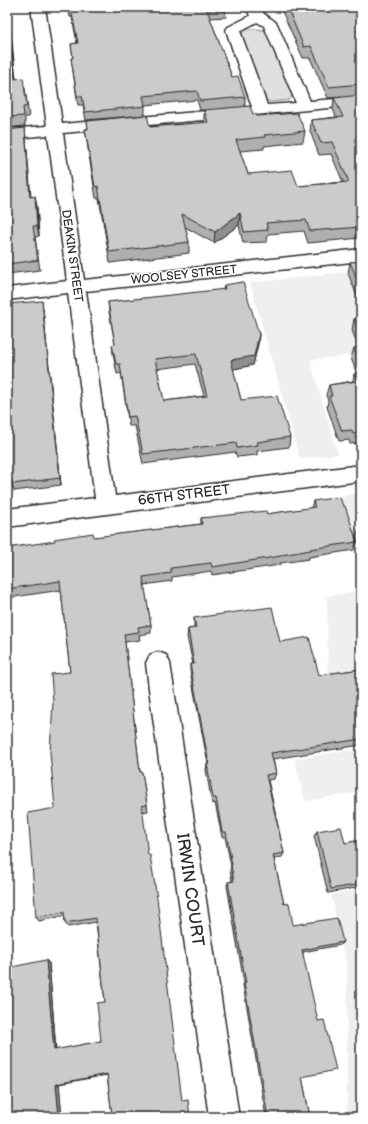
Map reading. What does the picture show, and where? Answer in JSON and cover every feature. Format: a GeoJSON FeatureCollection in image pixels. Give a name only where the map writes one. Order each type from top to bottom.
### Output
{"type":"FeatureCollection","features":[{"type":"Feature","properties":{"kind":"street","name":"DEAKIN STREET"},"geometry":{"type":"LineString","coordinates":[[38,7],[106,505]]}},
{"type":"Feature","properties":{"kind":"street"},"geometry":{"type":"LineString","coordinates":[[261,110],[234,30],[255,12],[270,24],[305,107]]}},
{"type":"Feature","properties":{"kind":"street"},"geometry":{"type":"LineString","coordinates":[[7,134],[361,101]]}},
{"type":"Feature","properties":{"kind":"street","name":"WOOLSEY STREET"},"geometry":{"type":"LineString","coordinates":[[7,294],[361,255]]}},
{"type":"Feature","properties":{"kind":"street","name":"66TH STREET"},"geometry":{"type":"LineString","coordinates":[[7,518],[361,473]]}},
{"type":"Feature","properties":{"kind":"street","name":"IRWIN COURT"},"geometry":{"type":"LineString","coordinates":[[158,663],[224,1117]]}},
{"type":"Feature","properties":{"kind":"shaded area"},"geometry":{"type":"Polygon","coordinates":[[[249,29],[267,31],[292,96],[289,100],[270,102],[265,99],[240,34],[249,29]]]}},
{"type":"Feature","properties":{"kind":"shaded area"},"geometry":{"type":"Polygon","coordinates":[[[361,270],[361,354],[310,360],[338,454],[300,459],[250,283],[361,270]]]}},
{"type":"Feature","properties":{"kind":"shaded area"},"geometry":{"type":"Polygon","coordinates":[[[361,493],[361,560],[341,496],[361,493]]]}},
{"type":"Feature","properties":{"kind":"shaded area"},"geometry":{"type":"Polygon","coordinates":[[[361,591],[361,675],[328,681],[327,596],[361,591]]]}},
{"type":"Feature","properties":{"kind":"shaded area"},"geometry":{"type":"Polygon","coordinates":[[[361,748],[361,792],[305,801],[295,759],[361,748]]]}},
{"type":"Feature","properties":{"kind":"shaded area"},"geometry":{"type":"Polygon","coordinates":[[[361,889],[361,1117],[347,1117],[347,967],[331,895],[361,889]]]}},
{"type":"Feature","properties":{"kind":"building"},"geometry":{"type":"Polygon","coordinates":[[[7,7],[15,79],[23,78],[27,106],[23,107],[24,116],[7,117],[7,7]]]}},
{"type":"Feature","properties":{"kind":"building"},"geometry":{"type":"Polygon","coordinates":[[[69,7],[225,7],[226,8],[207,10],[232,77],[238,76],[245,97],[200,101],[197,91],[143,96],[145,106],[85,112],[82,96],[77,96],[71,58],[73,58],[71,44],[78,43],[71,9],[69,9],[69,7]]]}},
{"type":"Feature","properties":{"kind":"building"},"geometry":{"type":"Polygon","coordinates":[[[287,7],[361,7],[361,84],[329,87],[311,46],[304,47],[287,7]]]}},
{"type":"Feature","properties":{"kind":"building"},"geometry":{"type":"Polygon","coordinates":[[[361,95],[361,227],[310,231],[306,220],[266,223],[268,230],[244,232],[240,213],[215,232],[182,214],[189,242],[109,252],[98,186],[95,187],[85,129],[88,129],[87,121],[147,115],[150,127],[208,122],[204,110],[250,106],[253,114],[256,114],[257,116],[297,113],[305,131],[264,135],[265,137],[236,140],[248,174],[292,170],[298,186],[349,182],[332,142],[321,143],[311,120],[343,117],[334,98],[361,95]]]}},
{"type":"Feature","properties":{"kind":"building"},"geometry":{"type":"Polygon","coordinates":[[[25,128],[30,197],[35,196],[37,226],[33,226],[38,260],[7,264],[7,130],[25,128]]]}},
{"type":"Feature","properties":{"kind":"building"},"geometry":{"type":"Polygon","coordinates":[[[361,261],[361,289],[350,262],[361,261]]]}},
{"type":"Feature","properties":{"kind":"building"},"geometry":{"type":"Polygon","coordinates":[[[243,282],[259,334],[254,356],[231,360],[241,400],[277,396],[290,437],[257,442],[258,445],[237,448],[236,443],[143,454],[135,416],[128,417],[120,364],[116,364],[112,345],[115,344],[108,302],[225,289],[224,285],[243,282]],[[196,354],[155,359],[164,401],[207,396],[196,354]]]}},
{"type":"Feature","properties":{"kind":"building"},"geometry":{"type":"Polygon","coordinates":[[[42,301],[60,478],[12,484],[12,480],[7,480],[7,304],[42,301]]]}},
{"type":"Feature","properties":{"kind":"building"},"geometry":{"type":"Polygon","coordinates":[[[354,319],[361,319],[361,337],[354,319]]]}},
{"type":"Feature","properties":{"kind":"building"},"geometry":{"type":"Polygon","coordinates":[[[361,347],[361,368],[354,348],[361,347]]]}},
{"type":"Feature","properties":{"kind":"building"},"geometry":{"type":"Polygon","coordinates":[[[361,373],[361,433],[353,434],[352,430],[342,431],[329,396],[332,396],[329,385],[357,381],[354,374],[361,373]]]}},
{"type":"Feature","properties":{"kind":"building"},"geometry":{"type":"Polygon","coordinates":[[[340,497],[343,506],[345,506],[357,542],[212,567],[211,563],[171,568],[171,573],[143,577],[151,625],[138,627],[139,632],[124,634],[140,772],[142,772],[147,805],[142,806],[148,855],[150,855],[157,898],[182,1101],[188,1100],[190,1117],[103,1117],[112,1115],[107,1074],[56,1084],[59,1117],[7,1117],[7,968],[46,960],[54,1050],[101,1041],[97,1003],[105,1002],[96,918],[65,923],[64,912],[36,917],[28,813],[55,808],[50,752],[53,702],[51,674],[70,672],[60,581],[7,589],[7,548],[55,541],[54,539],[93,533],[94,537],[202,524],[201,518],[266,511],[267,514],[315,507],[313,501],[340,497]]]}},
{"type":"Feature","properties":{"kind":"building"},"geometry":{"type":"Polygon","coordinates":[[[272,607],[280,642],[309,637],[319,675],[361,669],[361,739],[271,753],[276,773],[266,775],[284,853],[273,855],[284,904],[289,903],[293,925],[337,918],[343,942],[302,950],[318,1021],[324,1020],[336,1070],[302,1077],[310,1117],[268,1117],[228,882],[234,881],[232,865],[226,832],[222,832],[216,798],[213,798],[207,764],[209,764],[190,664],[194,664],[188,629],[196,628],[194,618],[272,607]]]}},
{"type":"Feature","properties":{"kind":"building"},"geometry":{"type":"Polygon","coordinates":[[[341,827],[345,843],[361,840],[361,884],[331,889],[317,831],[341,827]]]}}]}
